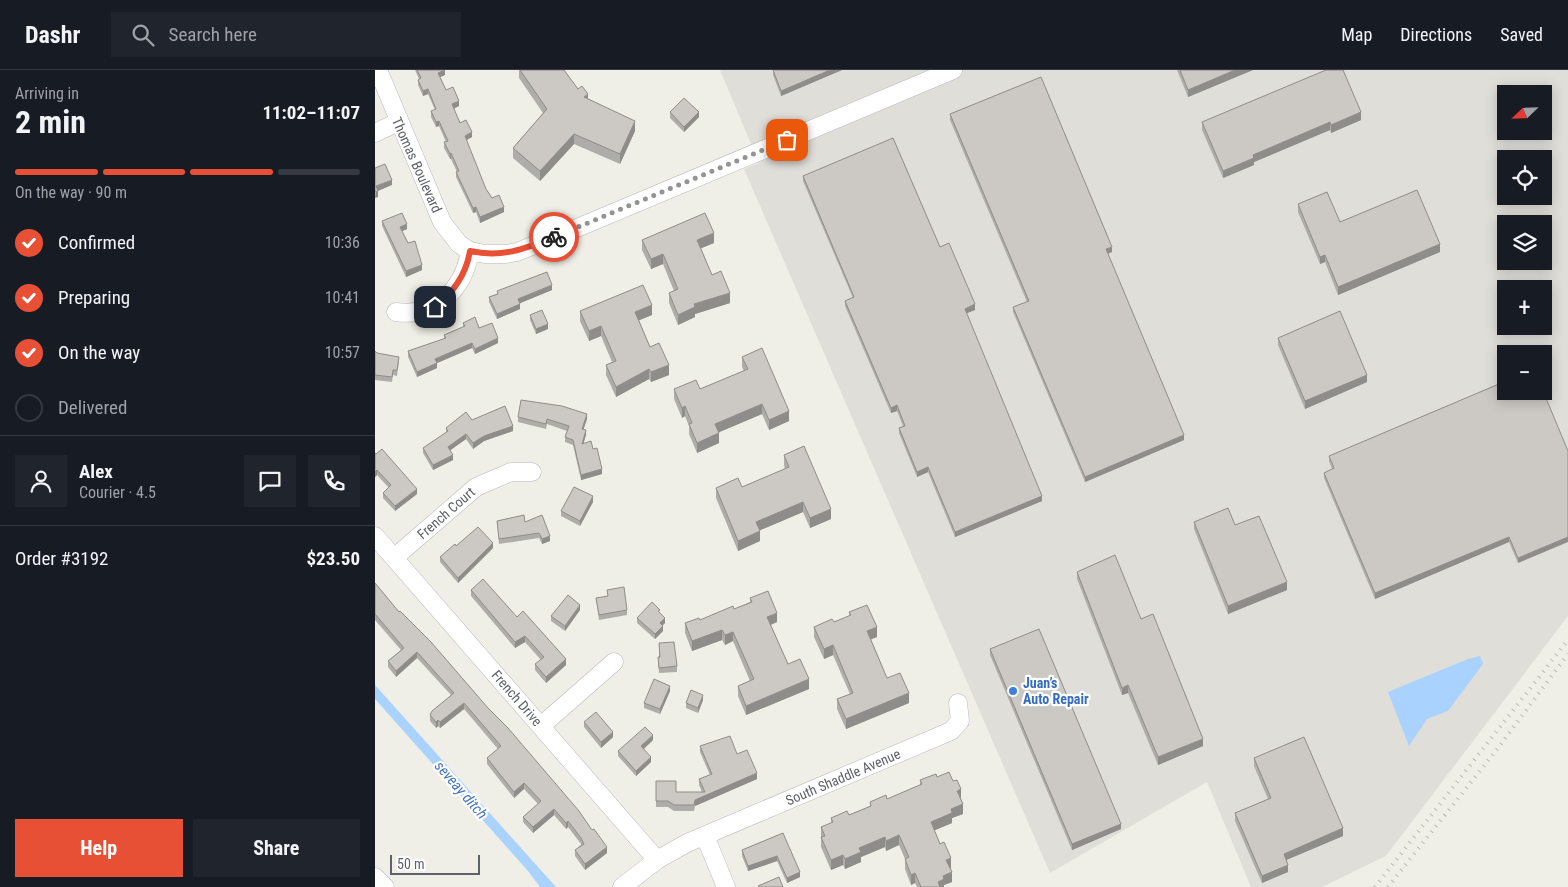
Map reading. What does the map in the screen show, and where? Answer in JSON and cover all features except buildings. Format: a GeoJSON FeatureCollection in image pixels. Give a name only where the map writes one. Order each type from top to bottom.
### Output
{"type":"FeatureCollection","features":[{"type":"Feature","properties":{"kind":"street","name":"Thomas Boulevard"},"geometry":{"type":"LineString","coordinates":[[377,70],[442,222],[453,237],[470,251]]}},
{"type":"Feature","properties":{"kind":"street"},"geometry":{"type":"LineString","coordinates":[[396,312],[417,314],[435,307],[449,296],[460,282],[470,251],[485,254],[517,252],[953,70]]}},
{"type":"Feature","properties":{"kind":"street"},"geometry":{"type":"LineString","coordinates":[[375,133],[398,122]]}},
{"type":"Feature","properties":{"kind":"street","name":"French Court"},"geometry":{"type":"LineString","coordinates":[[394,558],[476,486],[511,472],[532,472]]}},
{"type":"Feature","properties":{"kind":"street","name":"French Drive"},"geometry":{"type":"LineString","coordinates":[[375,536],[657,860]]}},
{"type":"Feature","properties":{"kind":"street"},"geometry":{"type":"LineString","coordinates":[[541,726],[614,662]]}},
{"type":"Feature","properties":{"kind":"street","name":"South Shaddle Avenue"},"geometry":{"type":"LineString","coordinates":[[705,836],[951,731],[960,721],[957,703]]}},
{"type":"Feature","properties":{"kind":"street"},"geometry":{"type":"LineString","coordinates":[[622,887],[657,860],[705,836],[726,887]]}},
{"type":"Feature","properties":{"kind":"street"},"geometry":{"type":"LineString","coordinates":[[375,877],[385,887]]}},
{"type":"Feature","properties":{"kind":"shaded area"},"geometry":{"type":"Polygon","coordinates":[[[720,70],[1568,70],[1568,616],[1386,856],[1322,887],[1251,887],[1207,782],[1050,873],[744,169],[759,163],[720,70]]]}},
{"type":"Feature","properties":{"kind":"water"},"geometry":{"type":"Polygon","coordinates":[[[1480,656],[1483,664],[1448,711],[1427,719],[1409,746],[1388,692],[1468,659],[1480,656]]]}},
{"type":"Feature","properties":{"kind":"water","name":"seveay ditch"},"geometry":{"type":"Polygon","coordinates":[[[375,685],[556,887],[540,887],[528,871],[375,699],[375,685]]]}},
{"type":"Feature","properties":{"kind":"railway"},"geometry":{"type":"LineString","coordinates":[[1375,887],[1568,640]]}},
{"type":"Feature","properties":{"kind":"railway"},"geometry":{"type":"LineString","coordinates":[[1388,887],[1498,748],[1568,654]]}},
{"type":"Feature","properties":{"kind":"way so far"},"geometry":{"type":"LineString","coordinates":[[554,237],[787,140]]}},
{"type":"Feature","properties":{"kind":"place","name":"Juan’s Auto Repair"},"geometry":{"type":"Point","coordinates":[1013,691]}},
{"type":"Feature","properties":{"kind":"route"},"geometry":{"type":"LineString","coordinates":[[435,307],[449,296],[460,282],[470,251],[485,254],[506,254],[517,252],[554,237]]}}]}
